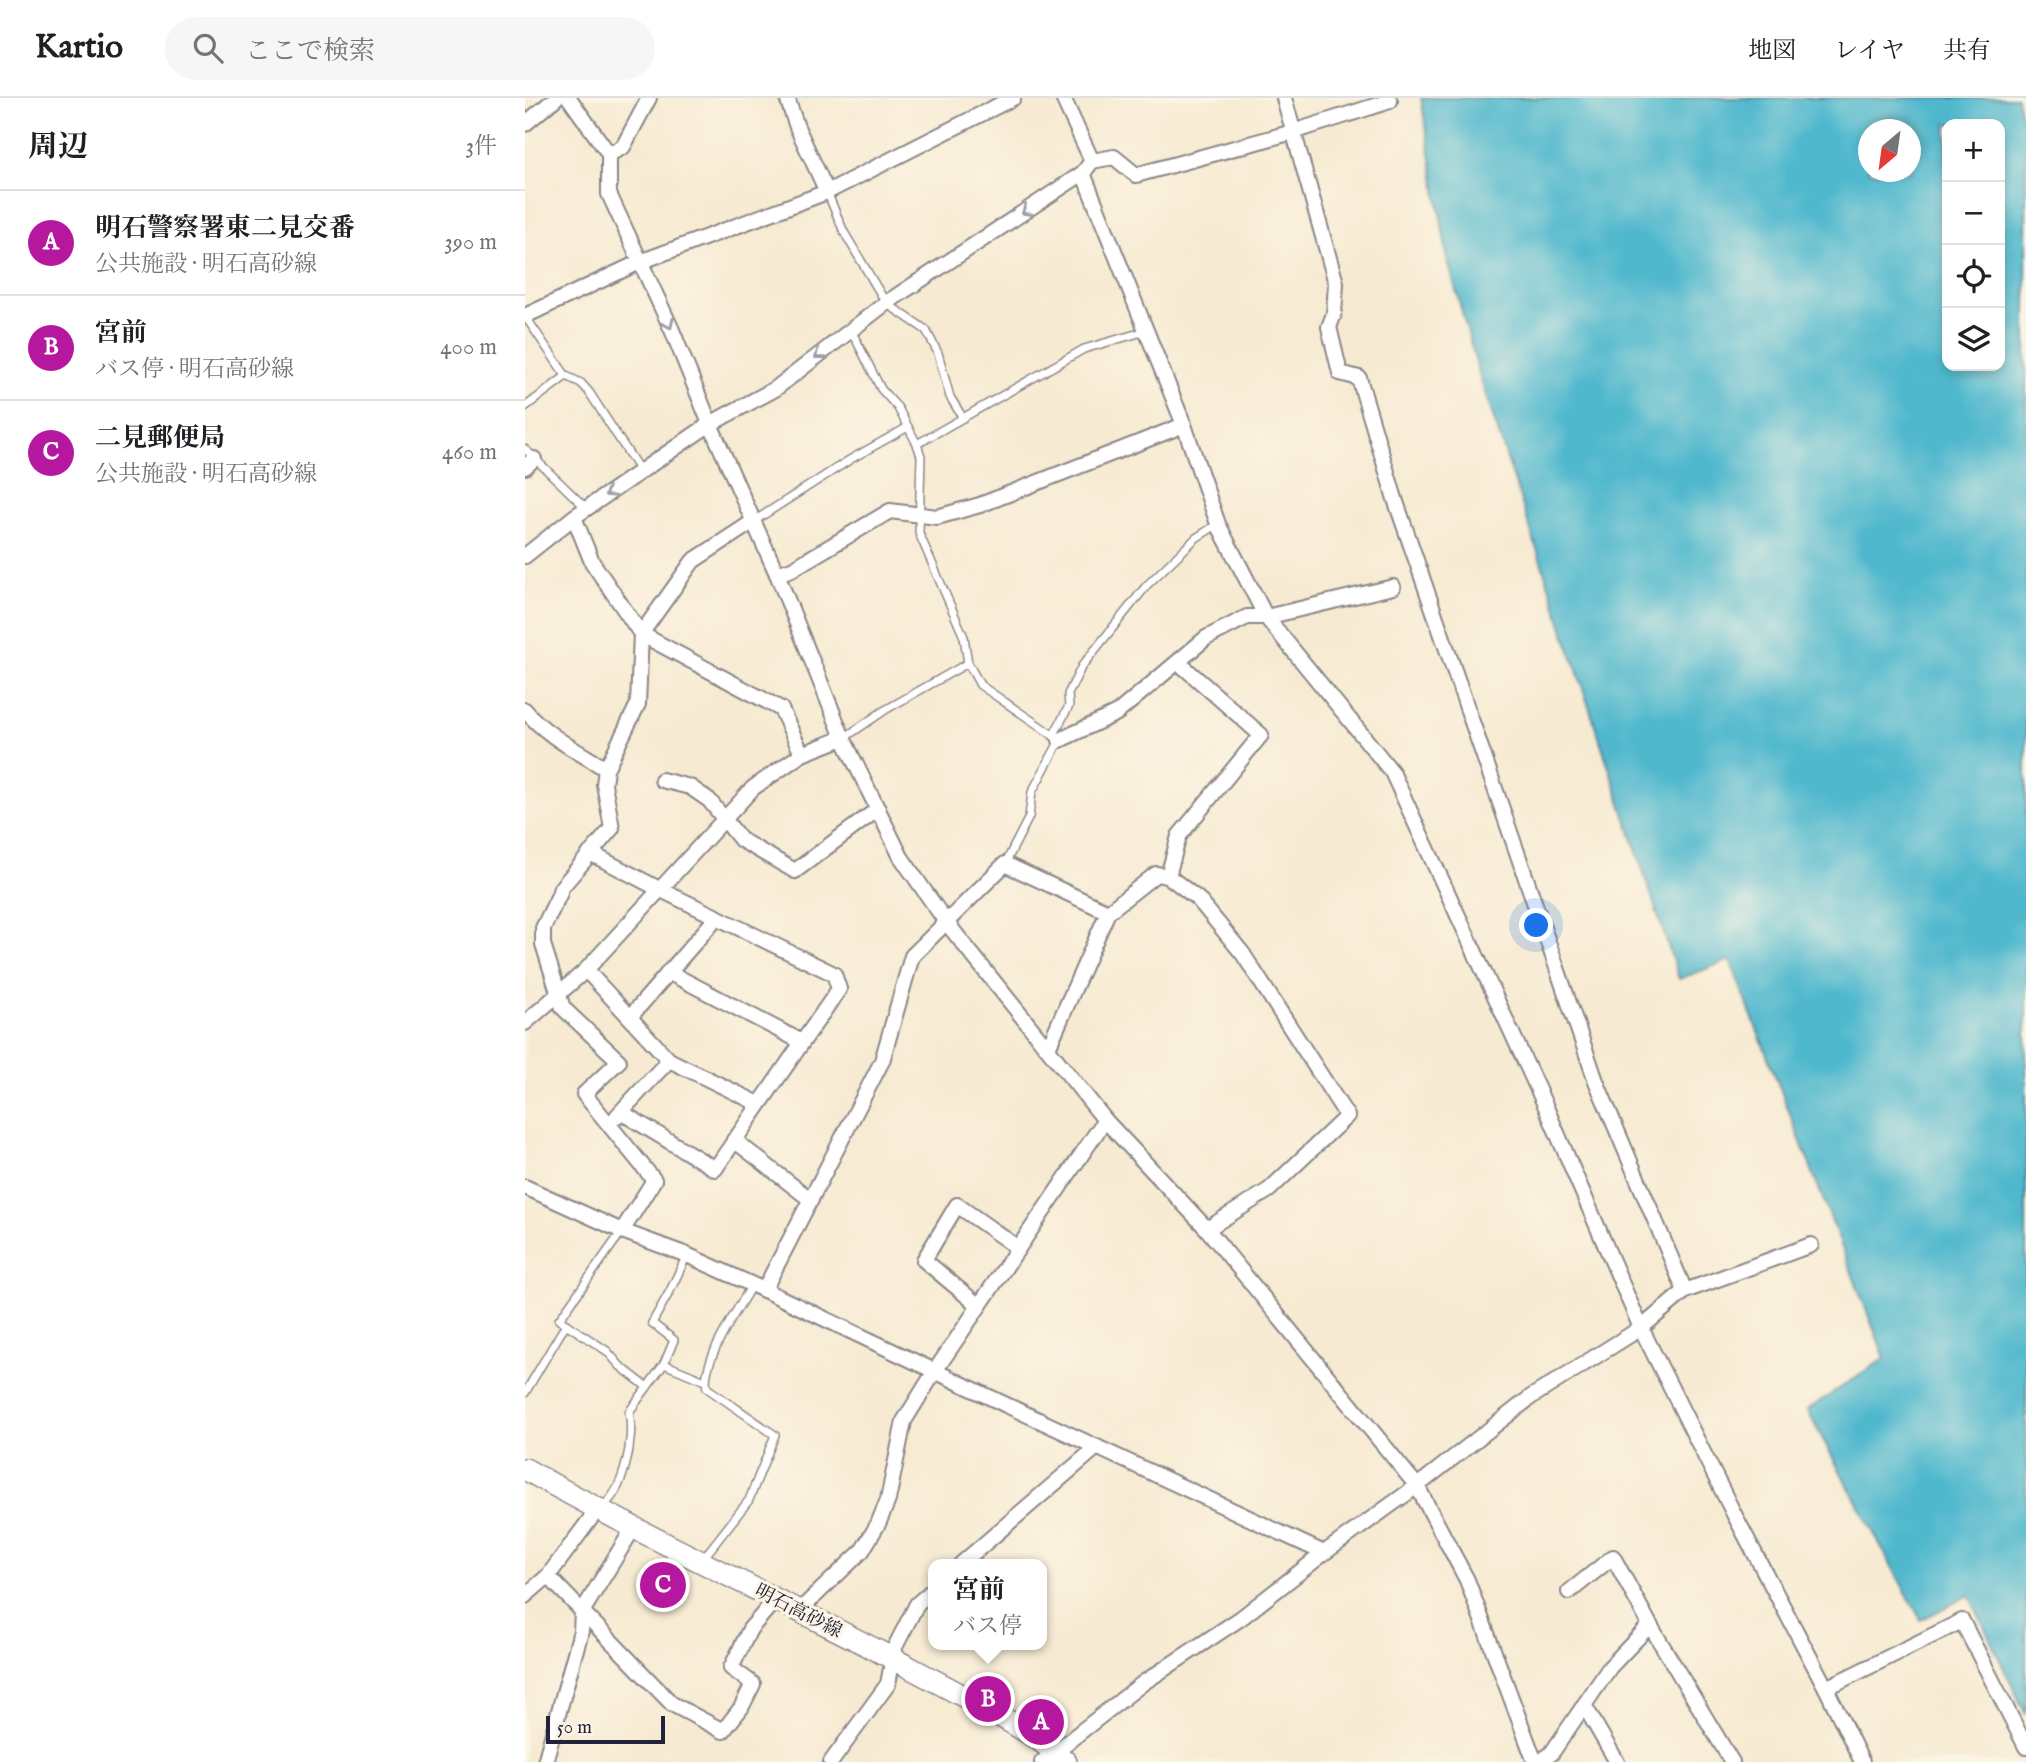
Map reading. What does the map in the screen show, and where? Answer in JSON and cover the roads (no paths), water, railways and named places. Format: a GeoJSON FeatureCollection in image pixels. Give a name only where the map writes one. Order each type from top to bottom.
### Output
{"type":"FeatureCollection","features":[{"type":"Feature","properties":{"kind":"main road","name":"明石高砂線"},"geometry":{"type":"LineString","coordinates":[[525,1469],[597,1510],[800,1610],[1014,1724],[1055,1759]]}},
{"type":"Feature","properties":{"kind":"street"},"geometry":{"type":"LineString","coordinates":[[525,124],[556,98]]}},
{"type":"Feature","properties":{"kind":"street"},"geometry":{"type":"LineString","coordinates":[[569,98],[609,155],[609,194],[672,330],[710,424],[777,574],[843,738],[901,857],[946,922],[1105,1120],[1207,1229],[1417,1486],[1467,1580],[1537,1762],[1551,1754],[1610,1667],[1650,1625]]}},
{"type":"Feature","properties":{"kind":"street"},"geometry":{"type":"LineString","coordinates":[[609,155],[624,147],[649,98]]}},
{"type":"Feature","properties":{"kind":"street"},"geometry":{"type":"LineString","coordinates":[[787,98],[797,127],[827,192]]}},
{"type":"Feature","properties":{"kind":"street"},"geometry":{"type":"LineString","coordinates":[[525,316],[639,262],[827,192],[1013,98]]}},
{"type":"Feature","properties":{"kind":"street"},"geometry":{"type":"LineString","coordinates":[[1063,98],[1092,161]]}},
{"type":"Feature","properties":{"kind":"street"},"geometry":{"type":"LineString","coordinates":[[1284,98],[1336,282],[1334,314],[1329,327],[1340,373],[1360,379],[1395,499],[1596,1081],[1685,1291]]}},
{"type":"Feature","properties":{"kind":"street"},"geometry":{"type":"LineString","coordinates":[[525,556],[573,517],[710,424],[775,389],[886,303],[1083,173],[1092,161],[1114,157],[1136,175],[1293,132],[1391,101]]}},
{"type":"Feature","properties":{"kind":"street"},"geometry":{"type":"LineString","coordinates":[[1083,173],[1184,425],[1218,524],[1266,617],[1392,772],[1545,1105],[1641,1328],[1862,1762]]}},
{"type":"Feature","properties":{"kind":"street"},"geometry":{"type":"LineString","coordinates":[[777,574],[792,569],[890,511],[937,517],[980,505],[1184,425]]}},
{"type":"Feature","properties":{"kind":"street"},"geometry":{"type":"LineString","coordinates":[[573,517],[593,562],[641,634],[781,709],[802,754]]}},
{"type":"Feature","properties":{"kind":"street"},"geometry":{"type":"LineString","coordinates":[[622,1231],[654,1180],[584,1094],[619,1061],[563,1008],[543,944],[543,928],[561,888],[612,828],[604,784],[606,769],[638,704],[641,634],[693,561],[754,521]]}},
{"type":"Feature","properties":{"kind":"street"},"geometry":{"type":"LineString","coordinates":[[1056,738],[1117,713],[1206,638],[1247,617],[1266,617],[1393,587]]}},
{"type":"Feature","properties":{"kind":"street"},"geometry":{"type":"LineString","coordinates":[[1168,876],[1179,836],[1261,735],[1178,662]]}},
{"type":"Feature","properties":{"kind":"street"},"geometry":{"type":"LineString","coordinates":[[525,710],[533,720],[606,769]]}},
{"type":"Feature","properties":{"kind":"street"},"geometry":{"type":"LineString","coordinates":[[525,1023],[586,970],[753,788],[802,754],[843,738]]}},
{"type":"Feature","properties":{"kind":"street"},"geometry":{"type":"LineString","coordinates":[[662,780],[690,787],[709,800],[741,840],[795,871],[877,808]]}},
{"type":"Feature","properties":{"kind":"street"},"geometry":{"type":"LineString","coordinates":[[590,853],[834,974],[839,989],[715,1169],[621,1112]]}},
{"type":"Feature","properties":{"kind":"street"},"geometry":{"type":"LineString","coordinates":[[758,1287],[811,1200],[882,1061],[912,956],[1005,863],[1108,912]]}},
{"type":"Feature","properties":{"kind":"street"},"geometry":{"type":"LineString","coordinates":[[1048,1048],[1108,912],[1156,874],[1168,876],[1198,899],[1243,954],[1347,1116],[1269,1191],[1207,1229]]}},
{"type":"Feature","properties":{"kind":"street"},"geometry":{"type":"LineString","coordinates":[[630,1017],[717,917]]}},
{"type":"Feature","properties":{"kind":"street"},"geometry":{"type":"LineString","coordinates":[[586,970],[669,1060],[759,1104]]}},
{"type":"Feature","properties":{"kind":"street"},"geometry":{"type":"LineString","coordinates":[[668,972],[802,1042]]}},
{"type":"Feature","properties":{"kind":"street"},"geometry":{"type":"LineString","coordinates":[[609,1125],[669,1060]]}},
{"type":"Feature","properties":{"kind":"street"},"geometry":{"type":"LineString","coordinates":[[800,1610],[862,1551],[888,1500],[904,1421],[1105,1120]]}},
{"type":"Feature","properties":{"kind":"street"},"geometry":{"type":"LineString","coordinates":[[734,1140],[811,1200]]}},
{"type":"Feature","properties":{"kind":"street"},"geometry":{"type":"LineString","coordinates":[[525,1187],[622,1231],[687,1255],[758,1287],[1324,1553]]}},
{"type":"Feature","properties":{"kind":"street"},"geometry":{"type":"LineString","coordinates":[[979,1306],[924,1259],[957,1205],[1018,1248]]}},
{"type":"Feature","properties":{"kind":"street"},"geometry":{"type":"LineString","coordinates":[[1055,1759],[1143,1683],[1241,1618],[1531,1397],[1641,1328],[1685,1291],[1811,1245]]}},
{"type":"Feature","properties":{"kind":"street"},"geometry":{"type":"LineString","coordinates":[[967,1559],[1097,1447]]}},
{"type":"Feature","properties":{"kind":"street"},"geometry":{"type":"LineString","coordinates":[[525,1596],[548,1576],[597,1510]]}},
{"type":"Feature","properties":{"kind":"street"},"geometry":{"type":"LineString","coordinates":[[545,1762],[581,1631],[582,1612],[634,1527]]}},
{"type":"Feature","properties":{"kind":"street"},"geometry":{"type":"LineString","coordinates":[[1569,1592],[1613,1557],[1731,1762]]}},
{"type":"Feature","properties":{"kind":"street"},"geometry":{"type":"LineString","coordinates":[[548,1576],[672,1704],[723,1731],[741,1707],[753,1684],[731,1668],[750,1629],[776,1599]]}},
{"type":"Feature","properties":{"kind":"street"},"geometry":{"type":"LineString","coordinates":[[831,1762],[888,1685],[895,1647],[917,1604],[928,1594]]}},
{"type":"Feature","properties":{"kind":"street"},"geometry":{"type":"LineString","coordinates":[[1826,1688],[1962,1621],[2026,1747]]}},
{"type":"Feature","properties":{"kind":"street"},"geometry":{"type":"LineString","coordinates":[[1584,1705],[1618,1762]]}},
{"type":"Feature","properties":{"kind":"lane"},"geometry":{"type":"LineString","coordinates":[[827,192],[844,232],[886,303],[926,330],[938,353],[950,397],[963,418]]}},
{"type":"Feature","properties":{"kind":"lane"},"geometry":{"type":"LineString","coordinates":[[525,316],[566,376],[581,383],[589,392],[640,472]]}},
{"type":"Feature","properties":{"kind":"lane"},"geometry":{"type":"LineString","coordinates":[[851,330],[881,389],[898,408],[917,444],[921,456],[919,533],[964,637],[968,663],[980,685],[1056,738]]}},
{"type":"Feature","properties":{"kind":"lane"},"geometry":{"type":"LineString","coordinates":[[917,444],[1084,349],[1146,331]]}},
{"type":"Feature","properties":{"kind":"lane"},"geometry":{"type":"LineString","coordinates":[[525,407],[566,376]]}},
{"type":"Feature","properties":{"kind":"lane"},"geometry":{"type":"LineString","coordinates":[[754,521],[851,459],[908,427]]}},
{"type":"Feature","properties":{"kind":"lane"},"geometry":{"type":"LineString","coordinates":[[528,458],[587,508]]}},
{"type":"Feature","properties":{"kind":"lane"},"geometry":{"type":"LineString","coordinates":[[1005,863],[1029,817],[1033,792],[1069,706],[1068,694],[1082,666],[1147,585],[1196,538],[1218,524]]}},
{"type":"Feature","properties":{"kind":"lane"},"geometry":{"type":"LineString","coordinates":[[843,738],[885,710],[968,663]]}},
{"type":"Feature","properties":{"kind":"lane"},"geometry":{"type":"LineString","coordinates":[[622,1231],[559,1320],[607,1351],[620,1366],[647,1387]]}},
{"type":"Feature","properties":{"kind":"lane"},"geometry":{"type":"LineString","coordinates":[[597,1510],[610,1502],[628,1456],[631,1421],[629,1412],[664,1364],[674,1340],[652,1323],[687,1255]]}},
{"type":"Feature","properties":{"kind":"lane"},"geometry":{"type":"LineString","coordinates":[[701,1561],[749,1500],[775,1435],[707,1388],[705,1381],[714,1353],[728,1324],[758,1287]]}},
{"type":"Feature","properties":{"kind":"lane"},"geometry":{"type":"LineString","coordinates":[[525,1393],[566,1324]]}},
{"type":"Feature","properties":{"kind":"lane"},"geometry":{"type":"LineString","coordinates":[[664,1364],[705,1381]]}},
{"type":"Feature","properties":{"kind":"water"},"geometry":{"type":"Polygon","coordinates":[[[1421,98],[2017,98],[2026,138],[2026,1715],[1969,1595],[1921,1620],[1807,1410],[1885,1358],[1730,960],[1679,979],[1480,377],[1448,261],[1421,98]]]}},
{"type":"Feature","properties":{"kind":"place","name":"二見郵便局"},"geometry":{"type":"Point","coordinates":[663,1585]}},
{"type":"Feature","properties":{"kind":"place","name":"宮前"},"geometry":{"type":"Point","coordinates":[988,1699]}},
{"type":"Feature","properties":{"kind":"place","name":"明石警察署東二見交番"},"geometry":{"type":"Point","coordinates":[1041,1722]}}]}
